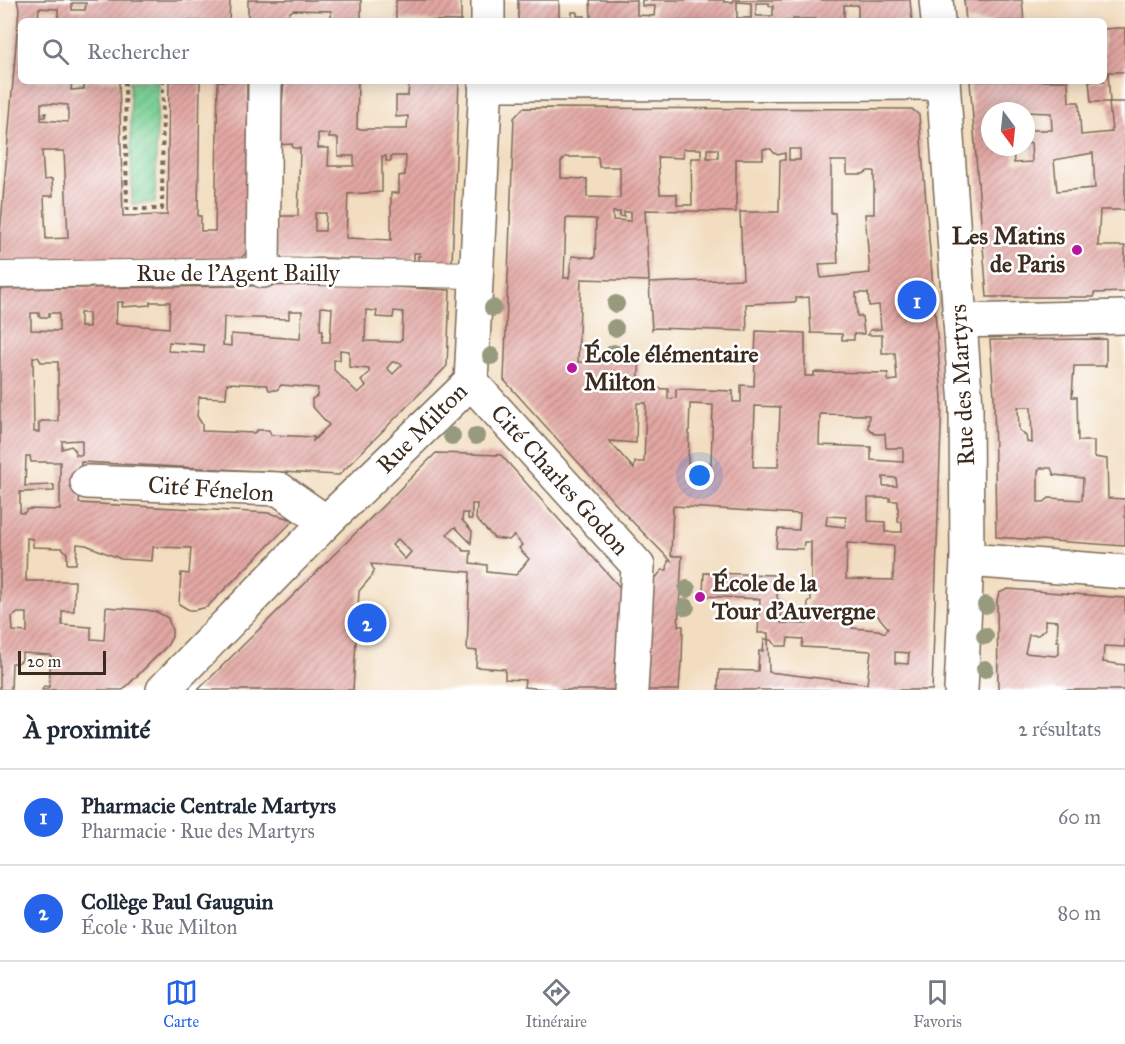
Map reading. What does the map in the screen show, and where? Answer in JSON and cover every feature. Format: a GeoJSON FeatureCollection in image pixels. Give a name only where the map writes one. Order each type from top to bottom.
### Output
{"type":"FeatureCollection","features":[{"type":"Feature","properties":{"kind":"street"},"geometry":{"type":"LineString","coordinates":[[488,0],[488,18]]}},
{"type":"Feature","properties":{"kind":"street"},"geometry":{"type":"LineString","coordinates":[[936,0],[938,18]]}},
{"type":"Feature","properties":{"kind":"street"},"geometry":{"type":"LineString","coordinates":[[263,271],[265,84]]}},
{"type":"Feature","properties":{"kind":"street","name":"Rue Milton"},"geometry":{"type":"LineString","coordinates":[[163,690],[326,522],[471,382],[486,84]]}},
{"type":"Feature","properties":{"kind":"street","name":"Rue des Martyrs"},"geometry":{"type":"LineString","coordinates":[[943,84],[966,406],[968,560],[961,690]]}},
{"type":"Feature","properties":{"kind":"street","name":"Rue de l'Agent Bailly"},"geometry":{"type":"LineString","coordinates":[[0,275],[263,271],[476,275]]}},
{"type":"Feature","properties":{"kind":"street"},"geometry":{"type":"LineString","coordinates":[[960,321],[1125,317]]}},
{"type":"Feature","properties":{"kind":"street","name":"Cité Charles Godon"},"geometry":{"type":"LineString","coordinates":[[471,382],[638,566],[631,690]]}},
{"type":"Feature","properties":{"kind":"street","name":"Cité Fénelon"},"geometry":{"type":"LineString","coordinates":[[87,482],[279,489],[326,522]]}},
{"type":"Feature","properties":{"kind":"street"},"geometry":{"type":"LineString","coordinates":[[968,560],[1125,572]]}},
{"type":"Feature","properties":{"kind":"path"},"geometry":{"type":"LineString","coordinates":[[125,84],[127,209],[162,209],[163,84]]}},
{"type":"Feature","properties":{"kind":"path"},"geometry":{"type":"LineString","coordinates":[[143,209],[143,215]]}},
{"type":"Feature","properties":{"kind":"green space"},"geometry":{"type":"Polygon","coordinates":[[[130,84],[158,84],[155,203],[132,204],[130,84]]]}},
{"type":"Feature","properties":{"kind":"building"},"geometry":{"type":"Polygon","coordinates":[[[17,0],[230,0],[229,18],[58,18],[58,9],[39,8],[38,18],[18,18],[17,0]],[[72,3],[72,10],[85,10],[86,3],[72,3]]]}},
{"type":"Feature","properties":{"kind":"building"},"geometry":{"type":"Polygon","coordinates":[[[248,0],[361,0],[361,18],[331,18],[331,11],[293,10],[287,18],[248,18],[248,0]]]}},
{"type":"Feature","properties":{"kind":"building"},"geometry":{"type":"Polygon","coordinates":[[[396,0],[461,0],[461,18],[396,18],[396,0]]]}},
{"type":"Feature","properties":{"kind":"building"},"geometry":{"type":"Polygon","coordinates":[[[518,0],[559,0],[559,17],[572,17],[572,12],[577,12],[577,16],[585,16],[585,18],[518,18],[518,0]]]}},
{"type":"Feature","properties":{"kind":"building"},"geometry":{"type":"Polygon","coordinates":[[[590,0],[637,0],[637,15],[654,16],[655,6],[642,6],[642,0],[724,0],[724,2],[733,2],[733,0],[910,0],[912,18],[858,18],[858,5],[844,5],[844,18],[751,18],[751,3],[737,2],[737,18],[590,18],[590,0]],[[756,3],[756,16],[773,16],[773,6],[769,6],[769,3],[756,3]]]}},
{"type":"Feature","properties":{"kind":"building"},"geometry":{"type":"Polygon","coordinates":[[[964,0],[1022,0],[1024,18],[966,18],[964,0]]]}},
{"type":"Feature","properties":{"kind":"building"},"geometry":{"type":"Polygon","coordinates":[[[18,21],[18,84],[72,84],[71,90],[84,89],[84,84],[119,84],[123,216],[167,215],[169,84],[200,84],[198,216],[201,216],[201,231],[215,231],[218,84],[247,84],[247,99],[252,98],[249,250],[238,261],[0,263],[0,235],[18,21]],[[41,103],[41,114],[46,113],[41,120],[68,122],[68,105],[41,103]],[[42,151],[44,180],[52,179],[53,196],[44,196],[46,239],[68,238],[64,151],[42,151]]]}},
{"type":"Feature","properties":{"kind":"building"},"geometry":{"type":"Polygon","coordinates":[[[1125,28],[1125,72],[1108,72],[1110,102],[1091,102],[1089,84],[1107,84],[1107,29],[1125,28]]]}},
{"type":"Feature","properties":{"kind":"building"},"geometry":{"type":"Polygon","coordinates":[[[284,84],[358,84],[357,129],[407,129],[408,116],[396,117],[396,96],[408,96],[409,84],[459,84],[452,263],[418,261],[420,253],[414,253],[414,261],[323,258],[284,260],[275,250],[277,216],[298,216],[300,148],[293,148],[292,144],[276,145],[277,105],[282,103],[284,84]],[[318,133],[318,148],[329,148],[328,166],[354,166],[354,156],[338,156],[338,138],[329,138],[330,134],[318,133]],[[382,156],[382,192],[348,194],[346,238],[391,240],[391,193],[399,193],[399,176],[405,175],[406,156],[391,156],[391,161],[386,161],[386,156],[382,156]],[[315,213],[315,231],[325,231],[326,213],[315,213]]]}},
{"type":"Feature","properties":{"kind":"building"},"geometry":{"type":"Polygon","coordinates":[[[970,84],[1068,84],[1069,102],[1079,102],[1081,135],[1112,132],[1109,102],[1125,102],[1125,210],[1100,210],[1098,246],[1125,246],[1125,292],[1094,293],[1094,297],[987,297],[970,84]],[[1093,153],[1054,160],[1057,191],[1095,188],[1093,153]],[[1044,231],[1039,243],[1058,242],[1058,231],[1044,231]]]}},
{"type":"Feature","properties":{"kind":"building"},"geometry":{"type":"Polygon","coordinates":[[[523,108],[912,109],[919,115],[942,398],[932,690],[718,690],[719,670],[758,671],[759,651],[763,651],[764,639],[768,639],[768,633],[758,633],[760,599],[703,596],[704,573],[778,575],[777,600],[782,600],[781,623],[807,624],[808,601],[811,601],[811,542],[804,542],[803,549],[776,548],[778,529],[799,530],[800,514],[673,506],[671,556],[682,556],[678,626],[683,626],[679,690],[647,690],[654,580],[662,570],[667,570],[668,561],[671,561],[622,511],[504,380],[514,118],[523,108]],[[683,149],[683,158],[658,157],[660,194],[677,194],[677,205],[692,205],[691,158],[701,158],[701,149],[683,149]],[[707,149],[707,158],[718,158],[718,149],[707,149]],[[763,149],[763,159],[736,159],[736,212],[645,210],[649,281],[581,279],[578,362],[616,363],[617,355],[640,356],[638,388],[668,389],[668,399],[676,398],[676,389],[733,391],[733,402],[741,402],[741,385],[754,386],[756,331],[805,333],[805,376],[814,376],[814,372],[888,373],[888,381],[897,380],[895,353],[882,353],[882,335],[868,335],[870,330],[881,329],[879,305],[869,306],[868,293],[856,293],[857,316],[862,316],[864,334],[854,334],[854,340],[842,340],[842,334],[811,333],[809,297],[796,298],[796,302],[746,304],[747,331],[655,328],[652,330],[649,283],[743,279],[740,212],[779,212],[780,160],[785,160],[785,153],[778,155],[771,149],[763,149]],[[789,149],[789,160],[800,160],[800,149],[789,149]],[[565,157],[561,162],[561,178],[587,179],[587,197],[620,198],[620,167],[599,167],[598,157],[565,157]],[[831,161],[831,213],[835,213],[838,263],[819,264],[821,278],[870,273],[865,214],[874,214],[874,171],[847,174],[847,161],[831,161]],[[613,212],[613,220],[631,221],[631,212],[624,212],[624,217],[620,216],[620,212],[613,212]],[[566,218],[564,278],[569,278],[572,256],[595,258],[596,219],[566,218]],[[637,403],[636,443],[609,441],[634,469],[635,462],[644,462],[646,403],[637,403]],[[690,404],[688,463],[711,464],[713,405],[690,404]],[[755,406],[753,467],[778,467],[780,407],[755,406]],[[820,414],[819,445],[871,447],[871,460],[903,462],[903,448],[886,448],[885,434],[875,434],[868,428],[869,415],[820,414]],[[883,477],[883,486],[897,486],[896,478],[883,477]],[[868,498],[868,521],[885,522],[885,532],[902,532],[902,522],[898,522],[898,501],[890,501],[890,498],[868,498]],[[827,516],[826,525],[845,527],[846,517],[827,516]],[[847,543],[846,579],[893,580],[894,546],[847,543]],[[873,610],[864,618],[852,620],[852,628],[878,630],[885,633],[888,628],[873,610]],[[788,638],[787,646],[776,646],[772,640],[768,640],[769,672],[867,684],[871,651],[802,647],[803,639],[788,638]],[[895,652],[895,663],[908,664],[909,653],[895,652]]]}},
{"type":"Feature","properties":{"kind":"building"},"geometry":{"type":"Polygon","coordinates":[[[323,283],[450,290],[447,366],[339,475],[81,462],[79,503],[269,513],[294,520],[207,607],[195,610],[189,610],[179,604],[181,573],[189,574],[191,548],[153,547],[152,561],[121,559],[86,545],[77,544],[76,564],[67,564],[67,553],[62,548],[33,547],[33,539],[27,538],[26,581],[75,581],[74,611],[62,611],[62,625],[91,627],[91,639],[104,640],[106,607],[146,610],[157,612],[168,618],[172,637],[167,646],[123,690],[42,690],[44,686],[49,687],[51,655],[22,653],[22,660],[12,663],[11,690],[0,690],[0,289],[322,285],[323,283]],[[117,302],[116,324],[169,328],[170,302],[150,302],[150,305],[122,307],[123,302],[117,302]],[[321,307],[320,330],[323,330],[322,342],[330,342],[332,308],[321,307]],[[366,310],[365,341],[398,342],[402,339],[403,312],[394,311],[393,318],[376,317],[377,311],[366,310]],[[289,311],[289,319],[224,317],[223,345],[231,346],[231,334],[300,339],[302,311],[289,311]],[[31,313],[31,330],[59,331],[59,313],[49,313],[49,317],[39,317],[39,313],[31,313]],[[80,313],[80,327],[89,327],[89,313],[80,313]],[[169,342],[168,351],[204,353],[204,345],[169,342]],[[340,350],[340,360],[334,360],[334,370],[358,393],[366,386],[361,381],[369,373],[369,369],[349,367],[349,351],[340,350]],[[33,357],[34,432],[39,432],[39,423],[58,421],[58,362],[41,362],[38,357],[33,357]],[[392,362],[387,368],[393,374],[402,365],[392,362]],[[227,383],[226,398],[199,397],[197,416],[202,424],[202,431],[254,433],[257,430],[269,430],[271,435],[314,437],[313,441],[329,425],[312,406],[312,399],[317,396],[318,388],[281,385],[277,390],[269,390],[267,385],[227,383]],[[82,440],[62,441],[62,449],[71,446],[76,455],[82,455],[82,440]],[[26,456],[25,486],[54,485],[54,491],[20,492],[20,513],[28,509],[60,510],[60,462],[31,462],[30,456],[26,456]],[[18,613],[12,617],[13,631],[27,632],[27,613],[18,613]]]}},
{"type":"Feature","properties":{"kind":"building"},"geometry":{"type":"Polygon","coordinates":[[[1106,339],[1106,366],[1074,366],[1072,397],[1077,397],[1078,441],[1094,441],[1094,457],[1107,459],[1108,498],[1125,499],[1125,546],[996,537],[994,396],[990,340],[1106,339]],[[1018,407],[1019,430],[1026,436],[1027,442],[1032,443],[1031,407],[1018,407]],[[1041,468],[1038,471],[1038,502],[1044,502],[1049,498],[1082,500],[1083,478],[1054,475],[1051,468],[1041,468]]]}},
{"type":"Feature","properties":{"kind":"building"},"geometry":{"type":"Polygon","coordinates":[[[436,453],[501,455],[626,594],[621,690],[559,690],[524,687],[525,680],[505,679],[505,669],[476,667],[477,651],[467,650],[470,572],[371,564],[374,570],[372,576],[359,591],[353,690],[198,690],[436,453]],[[472,504],[472,519],[468,519],[468,513],[463,513],[462,520],[472,531],[471,543],[455,527],[447,534],[464,551],[471,551],[470,563],[487,565],[487,572],[516,575],[529,559],[519,548],[522,545],[514,535],[509,540],[494,538],[476,519],[477,504],[472,504]],[[398,539],[392,545],[405,559],[411,552],[398,539]]]}},
{"type":"Feature","properties":{"kind":"building"},"geometry":{"type":"Polygon","coordinates":[[[1008,589],[1125,598],[1125,647],[1104,646],[1103,662],[1125,665],[1125,690],[998,690],[997,600],[999,593],[1008,589]],[[1045,620],[1045,629],[1038,635],[1029,635],[1025,653],[1056,656],[1059,654],[1058,621],[1045,620]]]}},
{"type":"Feature","properties":{"kind":"place","name":"Les Matins de Paris"},"geometry":{"type":"Point","coordinates":[1077,250]}},
{"type":"Feature","properties":{"kind":"place","name":"Pharmacie Centrale Martyrs"},"geometry":{"type":"Point","coordinates":[917,300]}},
{"type":"Feature","properties":{"kind":"place","name":"École élémentaire Milton"},"geometry":{"type":"Point","coordinates":[572,368]}},
{"type":"Feature","properties":{"kind":"place","name":"École de la Tour d'Auvergne"},"geometry":{"type":"Point","coordinates":[700,597]}},
{"type":"Feature","properties":{"kind":"place","name":"Collège Paul Gauguin"},"geometry":{"type":"Point","coordinates":[367,623]}}]}
